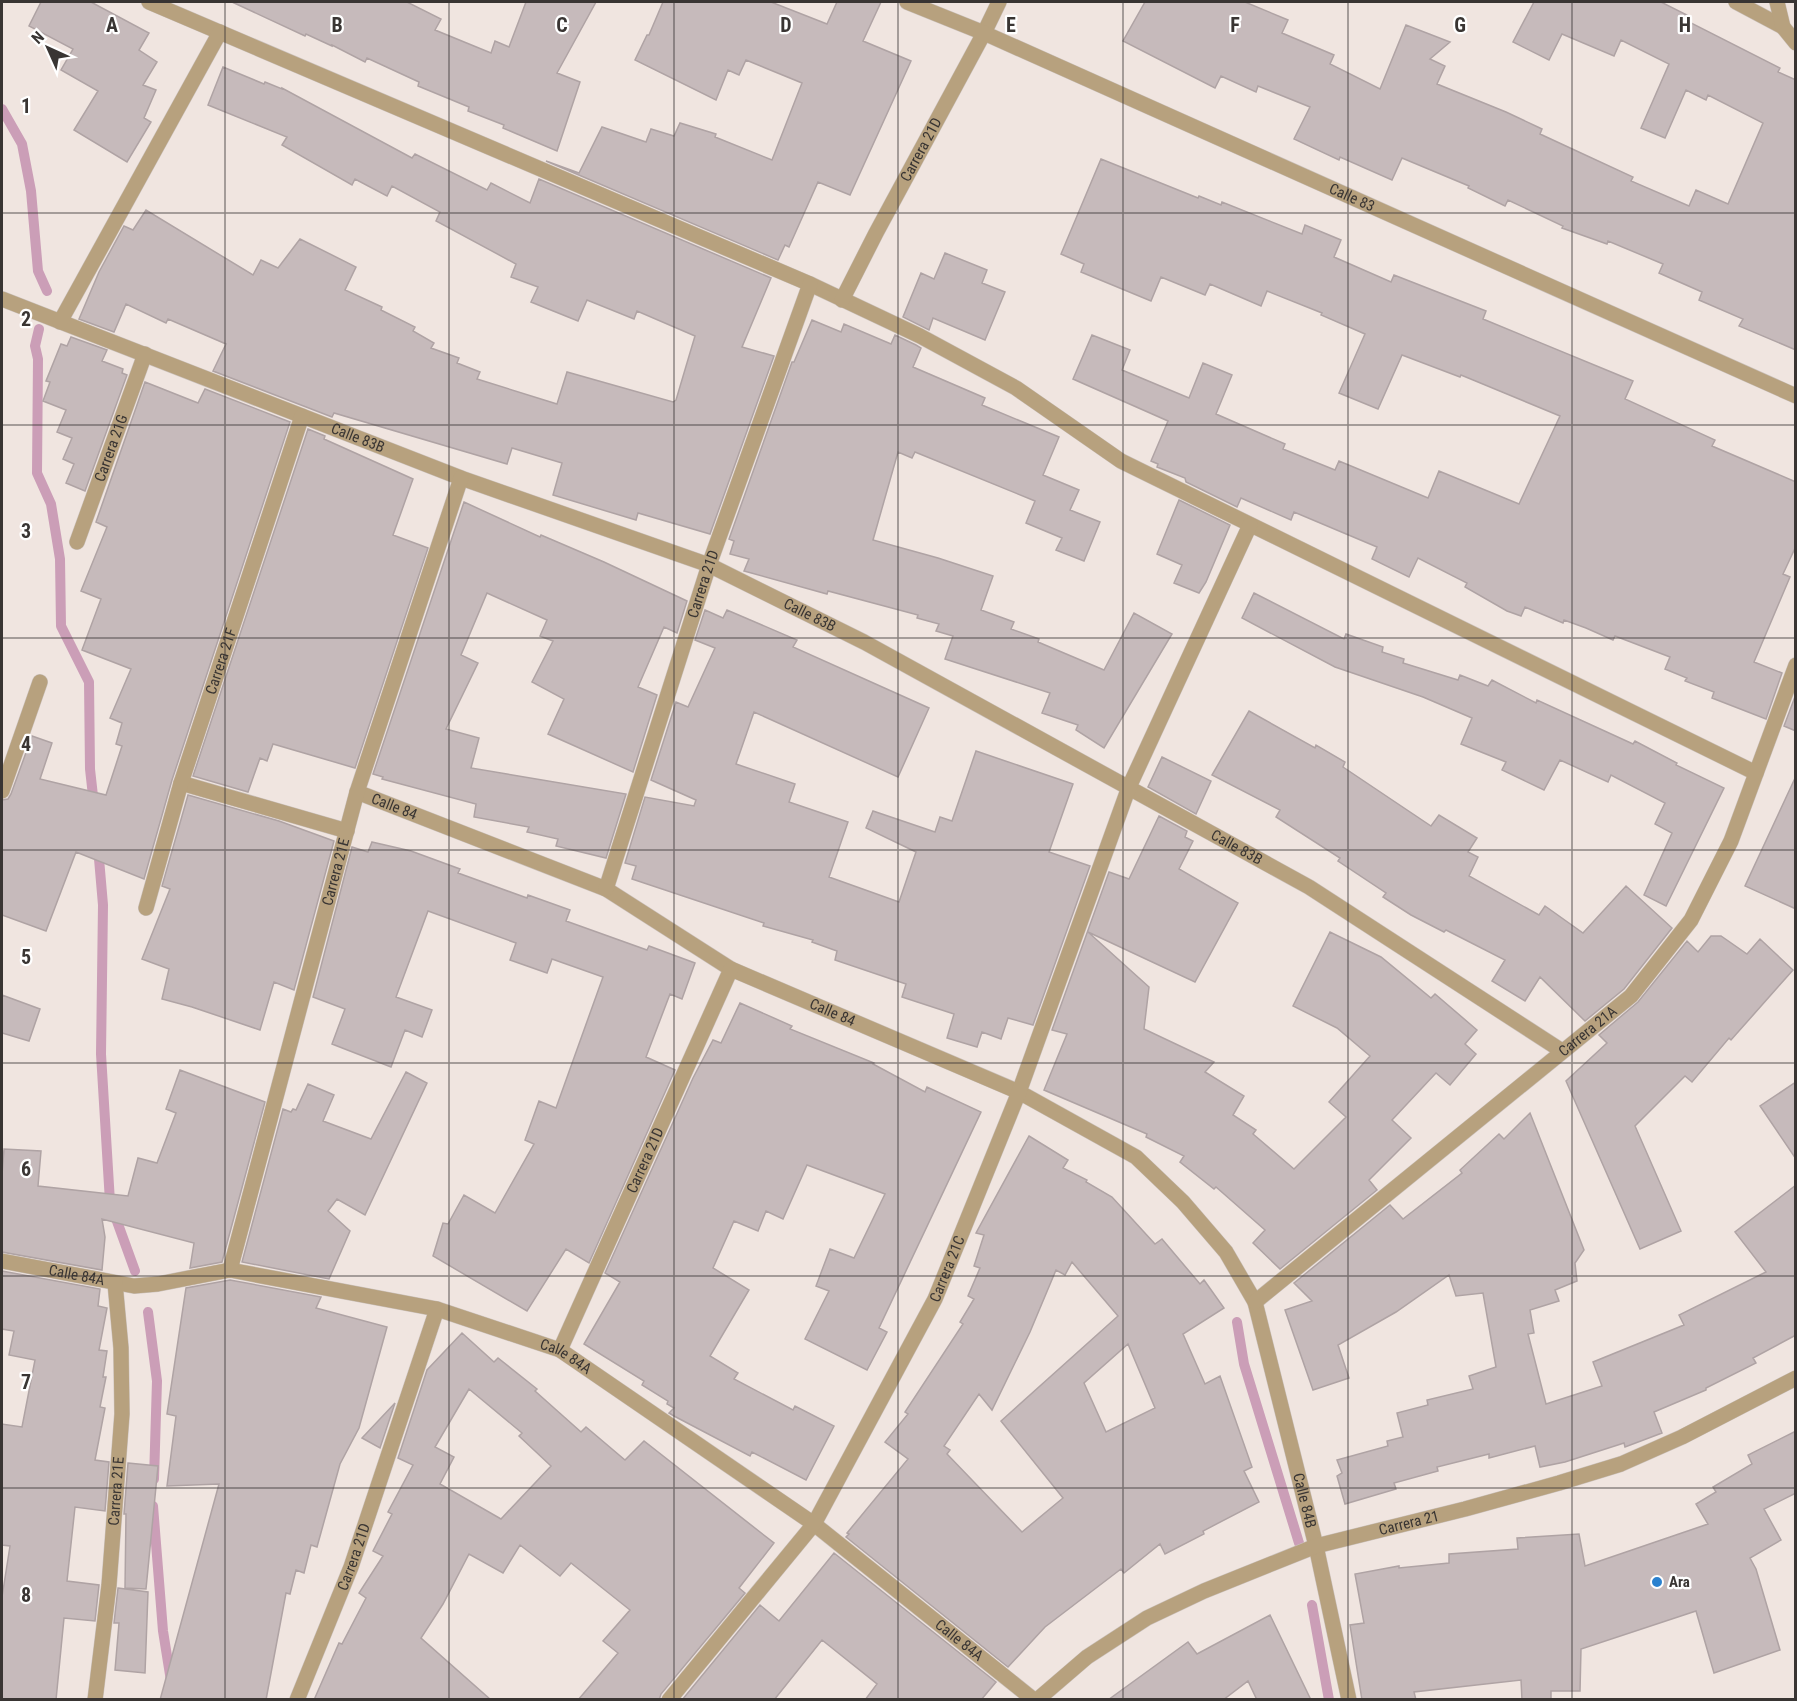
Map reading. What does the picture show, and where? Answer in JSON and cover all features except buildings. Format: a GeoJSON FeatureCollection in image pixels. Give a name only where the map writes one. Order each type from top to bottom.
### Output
{"type":"FeatureCollection","features":[{"type":"Feature","properties":{"kind":"street"},"geometry":{"type":"LineString","coordinates":[[150,2],[810,284],[920,336],[1016,388],[1121,461],[1756,773]]}},
{"type":"Feature","properties":{"kind":"street","name":"Calle 83"},"geometry":{"type":"LineString","coordinates":[[907,2],[984,33],[1796,396]]}},
{"type":"Feature","properties":{"kind":"street","name":"Carrera 21D"},"geometry":{"type":"LineString","coordinates":[[842,300],[999,2]]}},
{"type":"Feature","properties":{"kind":"street"},"geometry":{"type":"LineString","coordinates":[[1736,2],[1783,27],[1796,43]]}},
{"type":"Feature","properties":{"kind":"street"},"geometry":{"type":"LineString","coordinates":[[1777,2],[1783,27]]}},
{"type":"Feature","properties":{"kind":"street"},"geometry":{"type":"LineString","coordinates":[[57,320],[220,32]]}},
{"type":"Feature","properties":{"kind":"street","name":"Carrera 21D"},"geometry":{"type":"LineString","coordinates":[[606,889],[709,565],[810,284]]}},
{"type":"Feature","properties":{"kind":"street","name":"Calle 83B"},"geometry":{"type":"LineString","coordinates":[[2,298],[461,478],[709,565],[864,642],[1309,888],[1562,1051]]}},
{"type":"Feature","properties":{"kind":"street","name":"Carrera 21G"},"geometry":{"type":"LineString","coordinates":[[77,542],[145,354]]}},
{"type":"Feature","properties":{"kind":"street","name":"Carrera 21F"},"geometry":{"type":"LineString","coordinates":[[146,908],[181,783],[302,416]]}},
{"type":"Feature","properties":{"kind":"street","name":"Carrera 21E"},"geometry":{"type":"LineString","coordinates":[[230,1270],[357,792],[461,478]]}},
{"type":"Feature","properties":{"kind":"street","name":"Carrera 21C"},"geometry":{"type":"LineString","coordinates":[[669,1700],[814,1524],[935,1299],[1019,1092],[1130,787],[1250,525]]}},
{"type":"Feature","properties":{"kind":"street","name":"Carrera 21A"},"geometry":{"type":"LineString","coordinates":[[1255,1302],[1630,996],[1691,920],[1731,841],[1796,664]]}},
{"type":"Feature","properties":{"kind":"street"},"geometry":{"type":"LineString","coordinates":[[2,791],[40,682]]}},
{"type":"Feature","properties":{"kind":"street"},"geometry":{"type":"LineString","coordinates":[[181,783],[346,831]]}},
{"type":"Feature","properties":{"kind":"street","name":"Calle 84"},"geometry":{"type":"LineString","coordinates":[[357,792],[606,889],[731,969],[1019,1092],[1136,1157],[1183,1202],[1226,1252],[1255,1302]]}},
{"type":"Feature","properties":{"kind":"street","name":"Carrera 21D"},"geometry":{"type":"LineString","coordinates":[[560,1350],[731,969]]}},
{"type":"Feature","properties":{"kind":"street","name":"Calle 84A"},"geometry":{"type":"LineString","coordinates":[[2,1261],[134,1286],[158,1284],[230,1270],[437,1309],[560,1350],[814,1524],[1036,1700]]}},
{"type":"Feature","properties":{"kind":"street","name":"Carrera 21E"},"geometry":{"type":"LineString","coordinates":[[95,1700],[109,1585],[122,1414],[121,1348],[115,1283]]}},
{"type":"Feature","properties":{"kind":"street","name":"Calle 84B"},"geometry":{"type":"LineString","coordinates":[[1255,1302],[1316,1546],[1349,1700]]}},
{"type":"Feature","properties":{"kind":"street","name":"Carrera 21D"},"geometry":{"type":"LineString","coordinates":[[297,1700],[351,1567],[437,1309]]}},
{"type":"Feature","properties":{"kind":"street","name":"Carrera 21"},"geometry":{"type":"LineString","coordinates":[[1036,1700],[1087,1658],[1148,1618],[1204,1591],[1316,1546],[1465,1509],[1621,1464],[1682,1437],[1796,1378]]}},
{"type":"Feature","properties":{"kind":"waterway"},"geometry":{"type":"LineString","coordinates":[[2,109],[22,144],[31,191],[38,271],[47,291]]}},
{"type":"Feature","properties":{"kind":"waterway"},"geometry":{"type":"LineString","coordinates":[[39,329],[35,346],[38,359],[37,473],[51,504],[60,559],[61,626],[89,682],[90,769],[94,805]]}},
{"type":"Feature","properties":{"kind":"waterway"},"geometry":{"type":"LineString","coordinates":[[98,847],[103,905],[101,1054],[110,1202],[135,1271]]}},
{"type":"Feature","properties":{"kind":"waterway"},"geometry":{"type":"LineString","coordinates":[[148,1312],[157,1381],[154,1479]]}},
{"type":"Feature","properties":{"kind":"waterway"},"geometry":{"type":"LineString","coordinates":[[1237,1322],[1244,1364],[1299,1543]]}},
{"type":"Feature","properties":{"kind":"waterway"},"geometry":{"type":"LineString","coordinates":[[153,1506],[163,1631],[171,1681]]}},
{"type":"Feature","properties":{"kind":"waterway"},"geometry":{"type":"LineString","coordinates":[[1312,1605],[1329,1700]]}},
{"type":"Feature","properties":{"kind":"place","name":"Ara"},"geometry":{"type":"Point","coordinates":[1657,1582]}}]}
